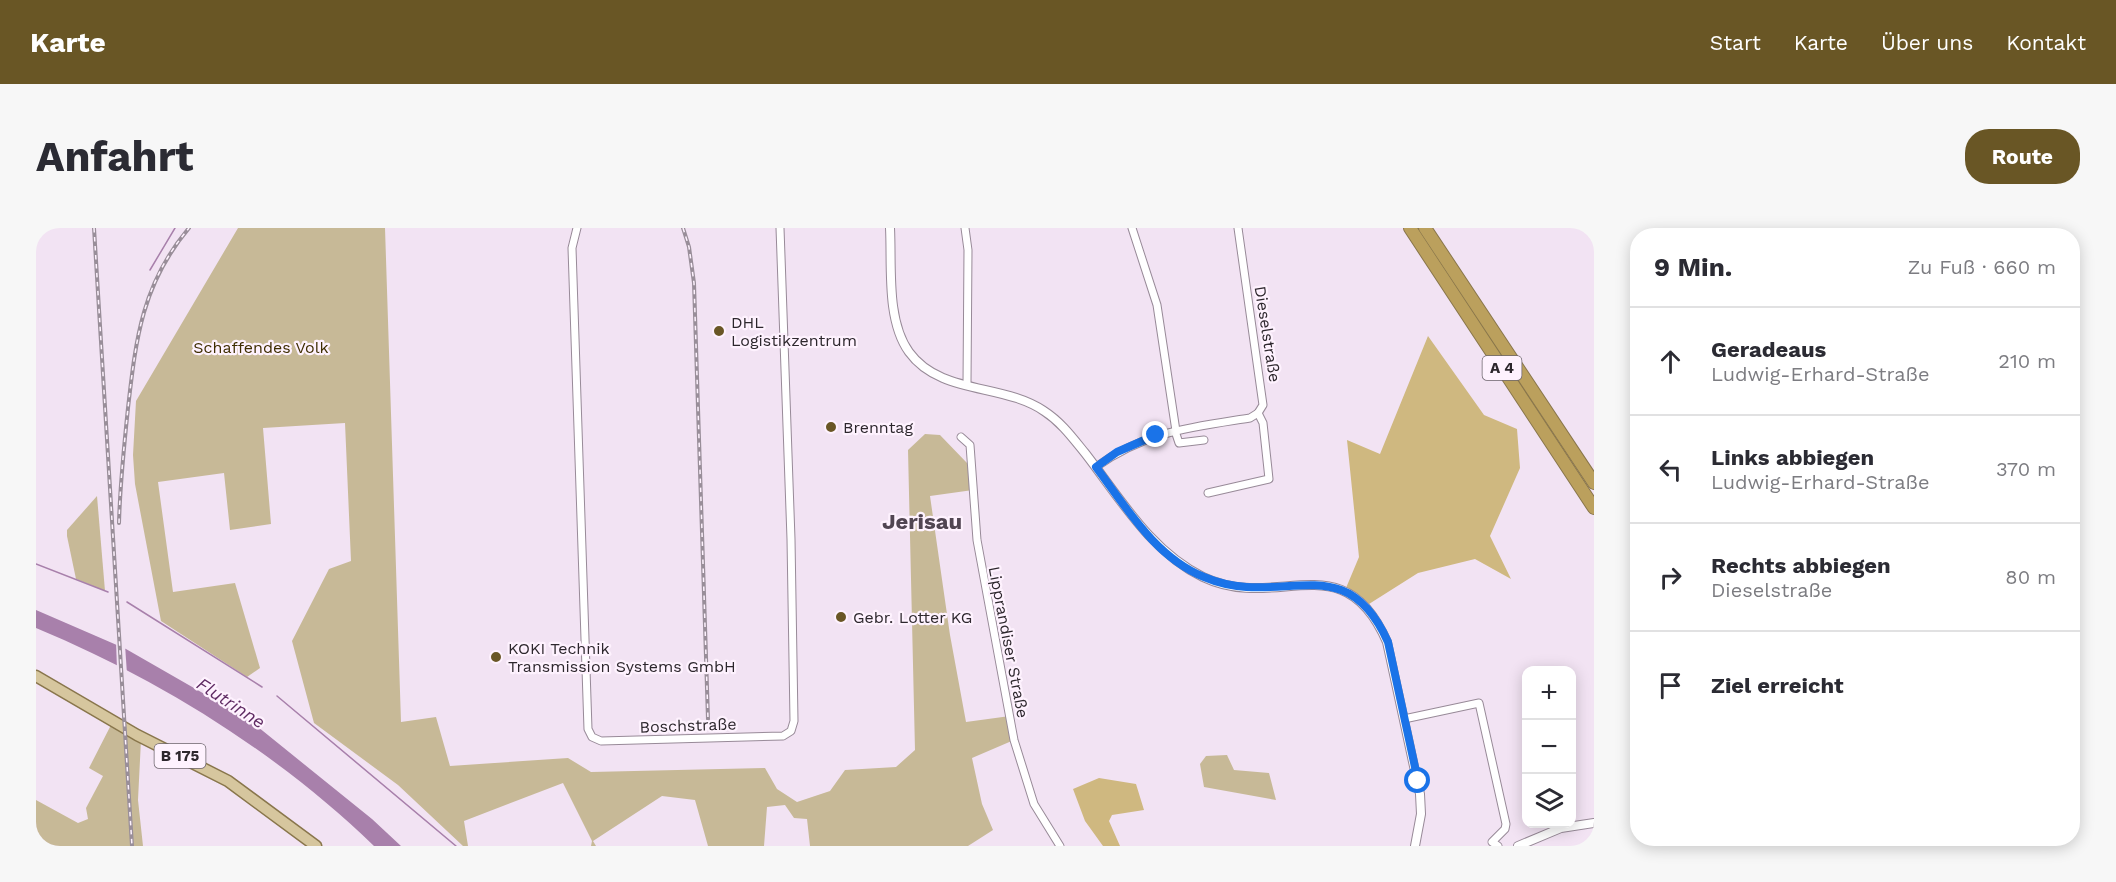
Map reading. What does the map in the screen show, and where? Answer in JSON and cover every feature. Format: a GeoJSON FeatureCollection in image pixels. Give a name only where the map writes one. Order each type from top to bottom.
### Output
{"type":"FeatureCollection","features":[{"type":"Feature","properties":{"kind":"highway","name":"A 4"},"geometry":{"type":"LineString","coordinates":[[1410,228],[1594,508]]}},
{"type":"Feature","properties":{"kind":"highway","name":"A 4"},"geometry":{"type":"LineString","coordinates":[[1425,228],[1594,483]]}},
{"type":"Feature","properties":{"kind":"main road","name":"B 175"},"geometry":{"type":"LineString","coordinates":[[36,676],[136,735],[228,781],[316,846]]}},
{"type":"Feature","properties":{"kind":"street","name":"Boschstraße"},"geometry":{"type":"LineString","coordinates":[[577,228],[572,248],[588,729],[592,737],[601,741],[783,736],[791,731],[794,721],[791,539],[780,228]]}},
{"type":"Feature","properties":{"kind":"street"},"geometry":{"type":"LineString","coordinates":[[890,228],[894,304],[898,332],[910,353],[931,374],[1019,397],[1044,410],[1064,427],[1147,535],[1172,558],[1204,577],[1241,587],[1324,585],[1344,589],[1364,603],[1379,623],[1388,642],[1420,794],[1421,814],[1416,846]]}},
{"type":"Feature","properties":{"kind":"street"},"geometry":{"type":"LineString","coordinates":[[965,228],[968,250],[967,384]]}},
{"type":"Feature","properties":{"kind":"street"},"geometry":{"type":"LineString","coordinates":[[1132,228],[1157,305],[1175,431],[1179,443],[1204,440]]}},
{"type":"Feature","properties":{"kind":"street","name":"Dieselstraße"},"geometry":{"type":"LineString","coordinates":[[1238,228],[1263,397],[1263,405],[1258,413]]}},
{"type":"Feature","properties":{"kind":"street"},"geometry":{"type":"LineString","coordinates":[[1096,467],[1138,441],[1175,431],[1250,418],[1258,413],[1263,423],[1269,479],[1208,493]]}},
{"type":"Feature","properties":{"kind":"street","name":"Lipprandiser Straße"},"geometry":{"type":"LineString","coordinates":[[961,437],[970,445],[979,550],[1014,740],[1034,804],[1060,846]]}},
{"type":"Feature","properties":{"kind":"street"},"geometry":{"type":"LineString","coordinates":[[1404,719],[1479,703],[1506,824],[1495,844]]}},
{"type":"Feature","properties":{"kind":"street"},"geometry":{"type":"LineString","coordinates":[[1576,826],[1594,823]]}},
{"type":"Feature","properties":{"kind":"street"},"geometry":{"type":"LineString","coordinates":[[1576,826],[1594,829]]}},
{"type":"Feature","properties":{"kind":"street"},"geometry":{"type":"LineString","coordinates":[[1518,846],[1568,828]]}},
{"type":"Feature","properties":{"kind":"green space","name":"Schaffendes Volk"},"geometry":{"type":"Polygon","coordinates":[[[238,228],[385,228],[401,722],[436,717],[450,766],[568,758],[591,772],[765,768],[777,789],[797,802],[830,791],[845,770],[896,767],[915,750],[908,450],[925,434],[940,435],[967,463],[973,490],[930,496],[950,635],[966,722],[1010,716],[1014,740],[972,758],[982,804],[993,830],[968,846],[810,846],[807,819],[794,818],[785,805],[767,807],[764,846],[708,846],[695,800],[662,796],[593,841],[596,846],[591,846],[592,841],[563,783],[464,821],[468,846],[463,846],[398,785],[314,723],[292,641],[329,569],[351,561],[345,423],[263,428],[271,524],[230,530],[224,473],[158,482],[173,592],[235,583],[260,668],[247,677],[161,621],[135,484],[133,455],[136,401],[238,228]]]}},
{"type":"Feature","properties":{"kind":"green space"},"geometry":{"type":"Polygon","coordinates":[[[97,496],[105,591],[76,579],[67,536],[67,530],[97,496]]]}},
{"type":"Feature","properties":{"kind":"green space"},"geometry":{"type":"Polygon","coordinates":[[[111,725],[141,740],[138,800],[143,846],[36,846],[36,800],[78,823],[88,819],[86,808],[103,776],[89,768],[111,725]]]}},
{"type":"Feature","properties":{"kind":"green space"},"geometry":{"type":"Polygon","coordinates":[[[1227,755],[1234,770],[1269,773],[1276,800],[1204,787],[1200,764],[1206,756],[1227,755]]]}},
{"type":"Feature","properties":{"kind":"shaded area"},"geometry":{"type":"Polygon","coordinates":[[[1428,336],[1484,415],[1517,429],[1520,468],[1490,536],[1511,579],[1475,559],[1418,573],[1369,604],[1346,588],[1359,557],[1347,440],[1380,454],[1428,336]]]}},
{"type":"Feature","properties":{"kind":"shaded area"},"geometry":{"type":"Polygon","coordinates":[[[36,610],[126,649],[248,719],[372,819],[401,846],[374,846],[298,780],[215,721],[127,670],[36,628],[36,610]]]}},
{"type":"Feature","properties":{"kind":"shaded area"},"geometry":{"type":"Polygon","coordinates":[[[1099,778],[1136,784],[1144,810],[1112,815],[1109,821],[1120,846],[1103,846],[1085,821],[1073,789],[1099,778]]]}},
{"type":"Feature","properties":{"kind":"pier"},"geometry":{"type":"Polygon","coordinates":[[[116,641],[125,645],[127,674],[117,669],[116,641]]]}},
{"type":"Feature","properties":{"kind":"waterway"},"geometry":{"type":"LineString","coordinates":[[150,270],[175,228]]}},
{"type":"Feature","properties":{"kind":"waterway"},"geometry":{"type":"LineString","coordinates":[[36,564],[108,592]]}},
{"type":"Feature","properties":{"kind":"waterway"},"geometry":{"type":"LineString","coordinates":[[127,602],[262,687]]}},
{"type":"Feature","properties":{"kind":"waterway"},"geometry":{"type":"LineString","coordinates":[[277,696],[456,846]]}},
{"type":"Feature","properties":{"kind":"railway"},"geometry":{"type":"LineString","coordinates":[[94,228],[132,846]]}},
{"type":"Feature","properties":{"kind":"railway"},"geometry":{"type":"LineString","coordinates":[[119,523],[121,479],[138,335],[151,291],[161,270],[189,228]]}},
{"type":"Feature","properties":{"kind":"railway"},"geometry":{"type":"LineString","coordinates":[[683,228],[689,247],[694,283],[708,719]]}},
{"type":"Feature","properties":{"kind":"place","name":"DHL Logistikzentrum"},"geometry":{"type":"Point","coordinates":[719,331]}},
{"type":"Feature","properties":{"kind":"place","name":"Brenntag"},"geometry":{"type":"Point","coordinates":[831,427]}},
{"type":"Feature","properties":{"kind":"place","name":"Gebr. Lotter KG"},"geometry":{"type":"Point","coordinates":[841,617]}},
{"type":"Feature","properties":{"kind":"place","name":"KOKI Technik Transmission Systems GmbH"},"geometry":{"type":"Point","coordinates":[496,657]}},
{"type":"Feature","properties":{"kind":"district","name":"Jerisau"},"geometry":{"type":"Point","coordinates":[922,521]}},
{"type":"Feature","properties":{"kind":"route"},"geometry":{"type":"LineString","coordinates":[[1156,435],[1117,452],[1096,467],[1147,535],[1172,558],[1204,577],[1241,587],[1324,585],[1344,589],[1364,603],[1379,623],[1388,642],[1418,781]]}},
{"type":"Feature","properties":{"kind":"water label","name":"Flutrinne"},"geometry":{"type":"Point","coordinates":[231,703]}}]}
